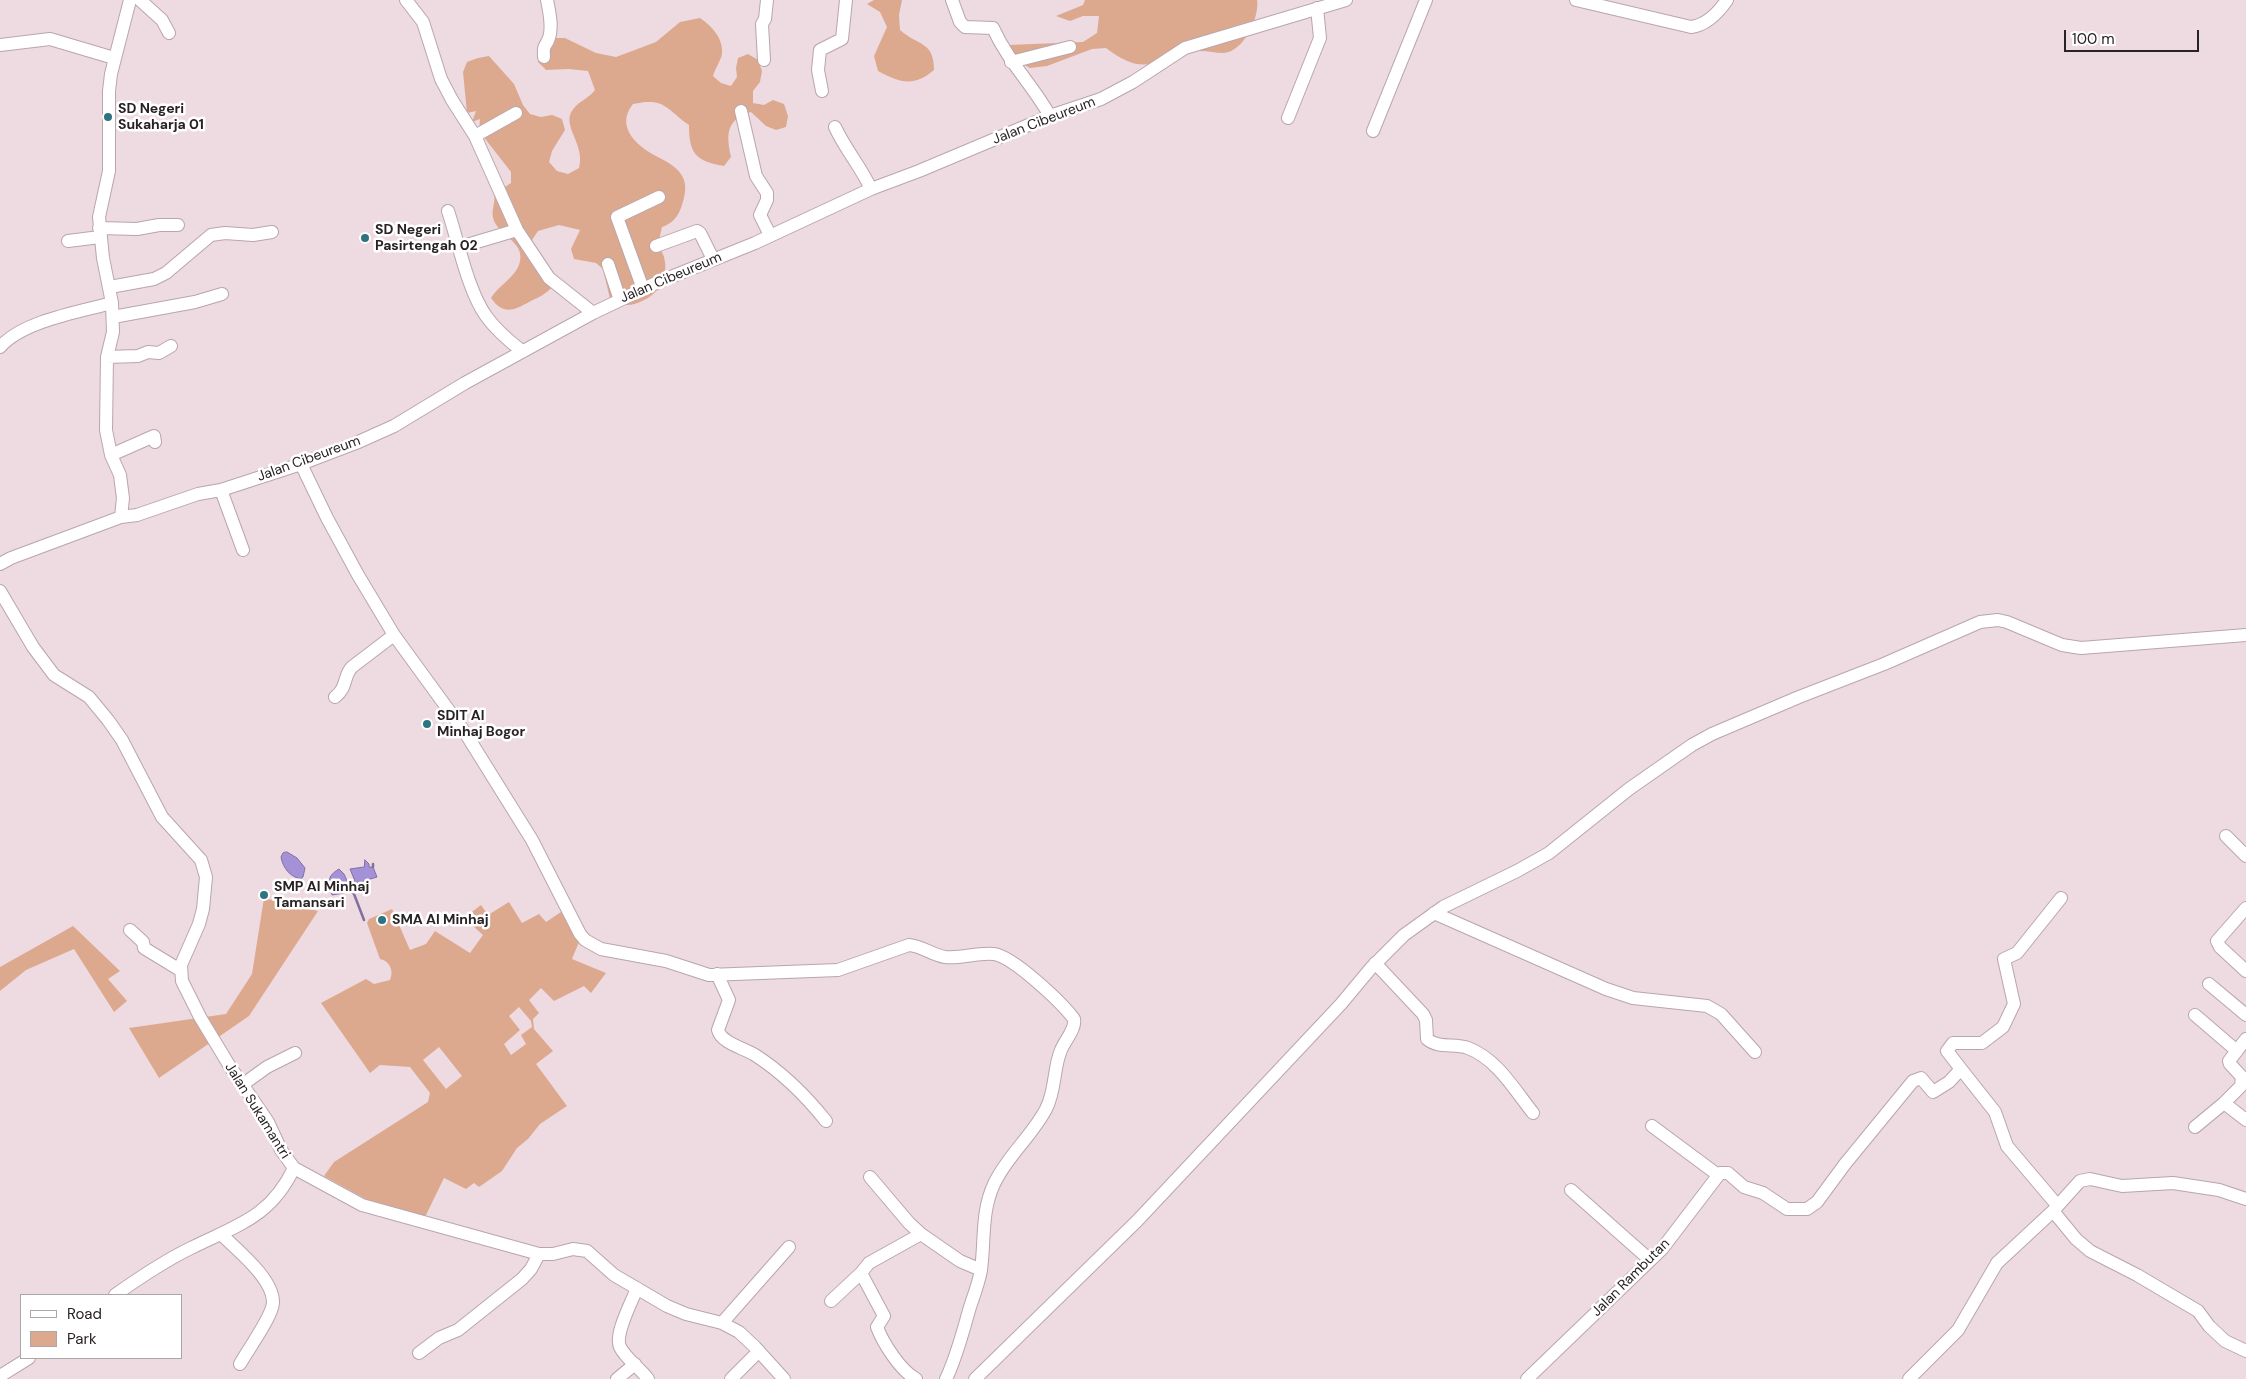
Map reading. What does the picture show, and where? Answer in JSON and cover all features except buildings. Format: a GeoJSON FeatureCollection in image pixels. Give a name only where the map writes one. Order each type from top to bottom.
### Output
{"type":"FeatureCollection","features":[{"type":"Feature","properties":{"kind":"street"},"geometry":{"type":"LineString","coordinates":[[121,517],[122,481],[112,455],[106,430],[107,357],[113,332],[110,287],[103,258],[100,232],[101,205],[109,171],[109,91],[114,58],[130,0]]}},
{"type":"Feature","properties":{"kind":"street"},"geometry":{"type":"LineString","coordinates":[[140,0],[162,20],[169,33]]}},
{"type":"Feature","properties":{"kind":"street"},"geometry":{"type":"LineString","coordinates":[[544,56],[543,46],[550,36],[547,0]]}},
{"type":"Feature","properties":{"kind":"street"},"geometry":{"type":"LineString","coordinates":[[764,60],[762,24],[765,19],[767,0]]}},
{"type":"Feature","properties":{"kind":"street"},"geometry":{"type":"LineString","coordinates":[[822,91],[818,70],[820,50],[842,40],[846,0]]}},
{"type":"Feature","properties":{"kind":"street"},"geometry":{"type":"LineString","coordinates":[[952,0],[960,22],[964,27],[993,28],[1011,62],[1040,99],[1050,116]]}},
{"type":"Feature","properties":{"kind":"street"},"geometry":{"type":"LineString","coordinates":[[1373,131],[1426,0]]}},
{"type":"Feature","properties":{"kind":"street"},"geometry":{"type":"LineString","coordinates":[[1576,0],[1691,27],[1703,24],[1711,18],[1727,0]]}},
{"type":"Feature","properties":{"kind":"street"},"geometry":{"type":"LineString","coordinates":[[409,1],[422,22],[436,64],[452,100],[475,136],[517,230],[549,278],[593,313]]}},
{"type":"Feature","properties":{"kind":"street","name":"Jalan Cibeureum"},"geometry":{"type":"LineString","coordinates":[[0,564],[11,558],[121,517],[137,514],[198,494],[221,490],[301,464],[394,426],[593,313],[644,289],[770,235],[871,188],[919,171],[1050,116],[1116,92],[1185,48],[1340,1]]}},
{"type":"Feature","properties":{"kind":"street"},"geometry":{"type":"LineString","coordinates":[[1288,118],[1320,38],[1317,8]]}},
{"type":"Feature","properties":{"kind":"street"},"geometry":{"type":"LineString","coordinates":[[0,45],[50,39],[114,58]]}},
{"type":"Feature","properties":{"kind":"street"},"geometry":{"type":"LineString","coordinates":[[1011,62],[1070,47]]}},
{"type":"Feature","properties":{"kind":"street"},"geometry":{"type":"LineString","coordinates":[[741,111],[756,176],[767,193],[766,202],[760,216],[770,235]]}},
{"type":"Feature","properties":{"kind":"street"},"geometry":{"type":"LineString","coordinates":[[475,136],[516,113]]}},
{"type":"Feature","properties":{"kind":"street"},"geometry":{"type":"LineString","coordinates":[[834,127],[846,151],[859,166],[871,188]]}},
{"type":"Feature","properties":{"kind":"street"},"geometry":{"type":"LineString","coordinates":[[644,289],[615,213],[659,197]]}},
{"type":"Feature","properties":{"kind":"street"},"geometry":{"type":"LineString","coordinates":[[448,211],[470,281],[485,315],[522,352]]}},
{"type":"Feature","properties":{"kind":"street"},"geometry":{"type":"LineString","coordinates":[[68,241],[100,232],[159,225],[178,225]]}},
{"type":"Feature","properties":{"kind":"street"},"geometry":{"type":"LineString","coordinates":[[460,247],[517,230]]}},
{"type":"Feature","properties":{"kind":"street"},"geometry":{"type":"LineString","coordinates":[[656,246],[696,231],[700,233],[713,259]]}},
{"type":"Feature","properties":{"kind":"street"},"geometry":{"type":"LineString","coordinates":[[110,287],[154,279],[166,273],[211,235],[225,232],[253,235],[272,232]]}},
{"type":"Feature","properties":{"kind":"street"},"geometry":{"type":"LineString","coordinates":[[608,264],[620,300]]}},
{"type":"Feature","properties":{"kind":"street"},"geometry":{"type":"LineString","coordinates":[[112,317],[194,302],[222,294]]}},
{"type":"Feature","properties":{"kind":"street"},"geometry":{"type":"LineString","coordinates":[[0,347],[9,337],[23,329],[112,303]]}},
{"type":"Feature","properties":{"kind":"street"},"geometry":{"type":"LineString","coordinates":[[107,357],[138,356],[148,352],[159,352],[171,346]]}},
{"type":"Feature","properties":{"kind":"street"},"geometry":{"type":"LineString","coordinates":[[112,455],[154,436],[155,442]]}},
{"type":"Feature","properties":{"kind":"street"},"geometry":{"type":"LineString","coordinates":[[301,464],[326,518],[358,576],[394,635],[466,734],[532,840],[580,934],[585,940],[612,952],[666,961],[702,974],[838,970],[909,945],[915,945],[939,956],[950,958],[996,955],[1007,959],[1049,993],[1072,1016],[1074,1025],[1061,1048],[1056,1064],[1052,1093],[1047,1107],[1034,1130],[1000,1172],[993,1186],[983,1219],[981,1270],[954,1362],[946,1379]]}},
{"type":"Feature","properties":{"kind":"street"},"geometry":{"type":"LineString","coordinates":[[221,490],[244,550]]}},
{"type":"Feature","properties":{"kind":"street"},"geometry":{"type":"LineString","coordinates":[[0,591],[33,647],[54,675],[67,685],[89,697],[108,720],[122,740],[162,817],[201,860],[206,877],[203,909],[199,924],[184,956],[180,970],[144,948],[143,942],[130,930]]}},
{"type":"Feature","properties":{"kind":"street"},"geometry":{"type":"LineString","coordinates":[[975,1379],[1137,1221],[1404,935],[1434,913],[1549,853],[1629,789],[1699,741],[1980,622],[1998,620],[2007,622],[2062,645],[2081,648],[2246,635]]}},
{"type":"Feature","properties":{"kind":"street"},"geometry":{"type":"LineString","coordinates":[[335,697],[342,691],[349,670],[394,635]]}},
{"type":"Feature","properties":{"kind":"street"},"geometry":{"type":"LineString","coordinates":[[2226,836],[2246,856]]}},
{"type":"Feature","properties":{"kind":"street"},"geometry":{"type":"LineString","coordinates":[[2061,898],[2017,953],[2004,959],[2014,1004],[2003,1027],[1982,1043],[1953,1043],[1947,1051],[1995,1112],[2007,1146],[2055,1208],[2076,1239],[2090,1251],[2137,1275],[2198,1311],[2220,1336],[2231,1345],[2246,1351]]}},
{"type":"Feature","properties":{"kind":"street"},"geometry":{"type":"LineString","coordinates":[[2245,910],[2218,937],[2217,944],[2246,970]]}},
{"type":"Feature","properties":{"kind":"street"},"geometry":{"type":"LineString","coordinates":[[1434,913],[1606,989],[1633,998],[1707,1006],[1721,1014],[1755,1052]]}},
{"type":"Feature","properties":{"kind":"street"},"geometry":{"type":"LineString","coordinates":[[1376,963],[1423,1014],[1426,1020],[1427,1039],[1433,1044],[1462,1046],[1482,1054],[1498,1069],[1533,1113]]}},
{"type":"Feature","properties":{"kind":"street","name":"Jalan Sukamantri"},"geometry":{"type":"LineString","coordinates":[[180,970],[182,981],[200,1017],[242,1085],[268,1122],[281,1150],[294,1168],[362,1205],[539,1254],[553,1254],[573,1249],[583,1249],[592,1254],[614,1275],[677,1310],[722,1323],[739,1332],[784,1379]]}},
{"type":"Feature","properties":{"kind":"street"},"geometry":{"type":"LineString","coordinates":[[717,974],[729,1000],[718,1030],[721,1037],[755,1055],[790,1081],[826,1121]]}},
{"type":"Feature","properties":{"kind":"street"},"geometry":{"type":"LineString","coordinates":[[2209,984],[2246,1015]]}},
{"type":"Feature","properties":{"kind":"street"},"geometry":{"type":"LineString","coordinates":[[2195,1015],[2237,1051]]}},
{"type":"Feature","properties":{"kind":"street"},"geometry":{"type":"LineString","coordinates":[[2195,1128],[2241,1086],[2242,1077],[2229,1061],[2246,1039]]}},
{"type":"Feature","properties":{"kind":"street"},"geometry":{"type":"LineString","coordinates":[[242,1085],[267,1067],[295,1053]]}},
{"type":"Feature","properties":{"kind":"street"},"geometry":{"type":"LineString","coordinates":[[1652,1126],[1718,1175],[1723,1172],[1728,1174],[1744,1187],[1764,1193],[1780,1206],[1787,1209],[1801,1210],[1817,1202],[1845,1164],[1913,1081],[1921,1078],[1933,1092],[1949,1082],[1961,1069]]}},
{"type":"Feature","properties":{"kind":"street"},"geometry":{"type":"LineString","coordinates":[[2224,1103],[2246,1120]]}},
{"type":"Feature","properties":{"kind":"street"},"geometry":{"type":"LineString","coordinates":[[118,1294],[173,1258],[260,1213],[283,1188],[294,1168]]}},
{"type":"Feature","properties":{"kind":"street","name":"Jalan Rambutan"},"geometry":{"type":"LineString","coordinates":[[1527,1379],[1669,1240],[1718,1175]]}},
{"type":"Feature","properties":{"kind":"street"},"geometry":{"type":"LineString","coordinates":[[870,1177],[909,1223],[921,1234],[960,1261],[981,1270]]}},
{"type":"Feature","properties":{"kind":"street"},"geometry":{"type":"LineString","coordinates":[[1909,1379],[1958,1330],[1997,1263],[2085,1178],[2122,1186],[2173,1183],[2219,1190],[2246,1199]]}},
{"type":"Feature","properties":{"kind":"street"},"geometry":{"type":"LineString","coordinates":[[1571,1190],[1650,1260]]}},
{"type":"Feature","properties":{"kind":"street"},"geometry":{"type":"LineString","coordinates":[[221,1234],[262,1275],[268,1284],[273,1302],[268,1316],[240,1364]]}},
{"type":"Feature","properties":{"kind":"street"},"geometry":{"type":"LineString","coordinates":[[831,1301],[861,1273],[868,1263],[921,1234]]}},
{"type":"Feature","properties":{"kind":"street"},"geometry":{"type":"LineString","coordinates":[[722,1323],[789,1247]]}},
{"type":"Feature","properties":{"kind":"street"},"geometry":{"type":"LineString","coordinates":[[419,1354],[439,1338],[458,1330],[522,1279],[531,1269],[539,1254]]}},
{"type":"Feature","properties":{"kind":"street"},"geometry":{"type":"LineString","coordinates":[[861,1273],[883,1312],[883,1319],[876,1327],[881,1337],[888,1350],[916,1379]]}},
{"type":"Feature","properties":{"kind":"street"},"geometry":{"type":"LineString","coordinates":[[637,1288],[618,1338],[621,1349],[648,1379]]}},
{"type":"Feature","properties":{"kind":"street"},"geometry":{"type":"LineString","coordinates":[[731,1379],[759,1351]]}},
{"type":"Feature","properties":{"kind":"street"},"geometry":{"type":"LineString","coordinates":[[0,1376],[27,1359]]}},
{"type":"Feature","properties":{"kind":"street"},"geometry":{"type":"LineString","coordinates":[[617,1379],[635,1364]]}},
{"type":"Feature","properties":{"kind":"green space"},"geometry":{"type":"Polygon","coordinates":[[[874,0],[902,0],[899,15],[900,30],[928,49],[933,61],[934,70],[913,81],[893,78],[878,71],[874,56],[887,27],[880,12],[867,4],[874,0]]]}},
{"type":"Feature","properties":{"kind":"green space"},"geometry":{"type":"Polygon","coordinates":[[[1085,0],[1257,0],[1257,7],[1249,33],[1237,47],[1223,53],[1196,51],[1158,63],[1139,64],[1118,57],[1106,48],[1092,49],[1047,66],[1030,68],[1016,60],[1008,45],[1083,42],[1097,33],[1099,16],[1083,16],[1070,21],[1056,16],[1083,5],[1085,0]]]}},
{"type":"Feature","properties":{"kind":"green space"},"geometry":{"type":"Polygon","coordinates":[[[700,18],[708,24],[721,43],[722,54],[713,76],[721,83],[731,86],[737,77],[738,58],[748,54],[758,60],[762,71],[760,82],[753,91],[753,103],[764,105],[773,100],[784,104],[788,116],[786,127],[776,130],[766,126],[751,112],[743,115],[732,124],[730,129],[728,141],[731,157],[724,166],[706,161],[696,154],[690,143],[689,125],[664,106],[652,102],[633,104],[626,119],[627,126],[634,140],[647,151],[676,168],[684,180],[685,195],[679,213],[669,224],[662,227],[659,239],[659,247],[665,264],[662,284],[648,298],[630,305],[618,303],[610,299],[603,269],[596,263],[574,259],[571,249],[580,230],[559,225],[538,231],[532,240],[535,251],[556,277],[557,281],[544,294],[518,308],[508,310],[500,307],[491,298],[517,270],[521,257],[512,241],[497,227],[493,217],[494,194],[511,183],[511,172],[479,131],[480,119],[472,122],[476,111],[467,113],[463,72],[467,62],[489,56],[514,84],[523,105],[530,114],[541,117],[552,115],[562,119],[565,130],[552,151],[549,162],[557,171],[568,174],[579,168],[580,159],[579,150],[569,121],[570,114],[576,106],[595,90],[588,71],[569,69],[546,70],[538,62],[540,52],[554,38],[565,38],[596,53],[616,57],[656,42],[680,22],[700,18]]]}},
{"type":"Feature","properties":{"kind":"green space"},"geometry":{"type":"Polygon","coordinates":[[[264,898],[318,911],[249,1016],[159,1078],[129,1028],[226,1014],[252,974],[264,898]]]}},
{"type":"Feature","properties":{"kind":"green space"},"geometry":{"type":"Polygon","coordinates":[[[509,902],[522,923],[539,914],[546,922],[561,912],[579,942],[572,959],[606,973],[591,993],[584,986],[554,1001],[541,988],[529,1000],[539,1013],[533,1019],[534,1029],[553,1051],[536,1064],[567,1106],[540,1124],[528,1139],[517,1148],[502,1171],[479,1187],[474,1183],[466,1189],[444,1178],[425,1217],[375,1204],[324,1176],[334,1162],[428,1102],[430,1093],[410,1067],[380,1065],[370,1073],[321,1003],[366,979],[374,984],[390,980],[392,973],[389,964],[380,959],[367,923],[369,919],[392,909],[410,950],[426,944],[435,931],[470,953],[483,935],[464,918],[481,905],[488,915],[509,902]],[[519,1007],[509,1016],[520,1030],[504,1044],[511,1055],[526,1044],[521,1035],[532,1027],[531,1021],[519,1007]],[[439,1047],[423,1060],[446,1089],[462,1076],[439,1047]]]}},
{"type":"Feature","properties":{"kind":"green space"},"geometry":{"type":"Polygon","coordinates":[[[73,926],[120,971],[108,979],[127,1001],[114,1012],[74,949],[26,970],[0,991],[0,967],[73,926]]]}},
{"type":"Feature","properties":{"kind":"shaded area"},"geometry":{"type":"Polygon","coordinates":[[[287,852],[297,858],[305,868],[301,879],[290,874],[283,865],[281,857],[283,853],[287,852]]]}},
{"type":"Feature","properties":{"kind":"shaded area"},"geometry":{"type":"Polygon","coordinates":[[[365,860],[369,867],[373,867],[377,877],[354,884],[344,893],[332,895],[329,880],[332,874],[339,869],[344,874],[348,883],[355,881],[350,869],[364,867],[365,860]]]}},
{"type":"Feature","properties":{"kind":"waterway"},"geometry":{"type":"LineString","coordinates":[[325,883],[329,884]]}},
{"type":"Feature","properties":{"kind":"waterway"},"geometry":{"type":"LineString","coordinates":[[356,885],[350,890],[354,894],[364,920]]}},
{"type":"Feature","properties":{"kind":"place","name":"SD Negeri Sukaharja 01"},"geometry":{"type":"Point","coordinates":[108,117]}},
{"type":"Feature","properties":{"kind":"place","name":"SD Negeri Pasirtengah 02"},"geometry":{"type":"Point","coordinates":[365,238]}},
{"type":"Feature","properties":{"kind":"place","name":"SDIT Al Minhaj Bogor"},"geometry":{"type":"Point","coordinates":[427,724]}},
{"type":"Feature","properties":{"kind":"place","name":"SMP Al Minhaj Tamansari"},"geometry":{"type":"Point","coordinates":[264,895]}},
{"type":"Feature","properties":{"kind":"place","name":"SMA Al Minhaj"},"geometry":{"type":"Point","coordinates":[382,920]}}]}
